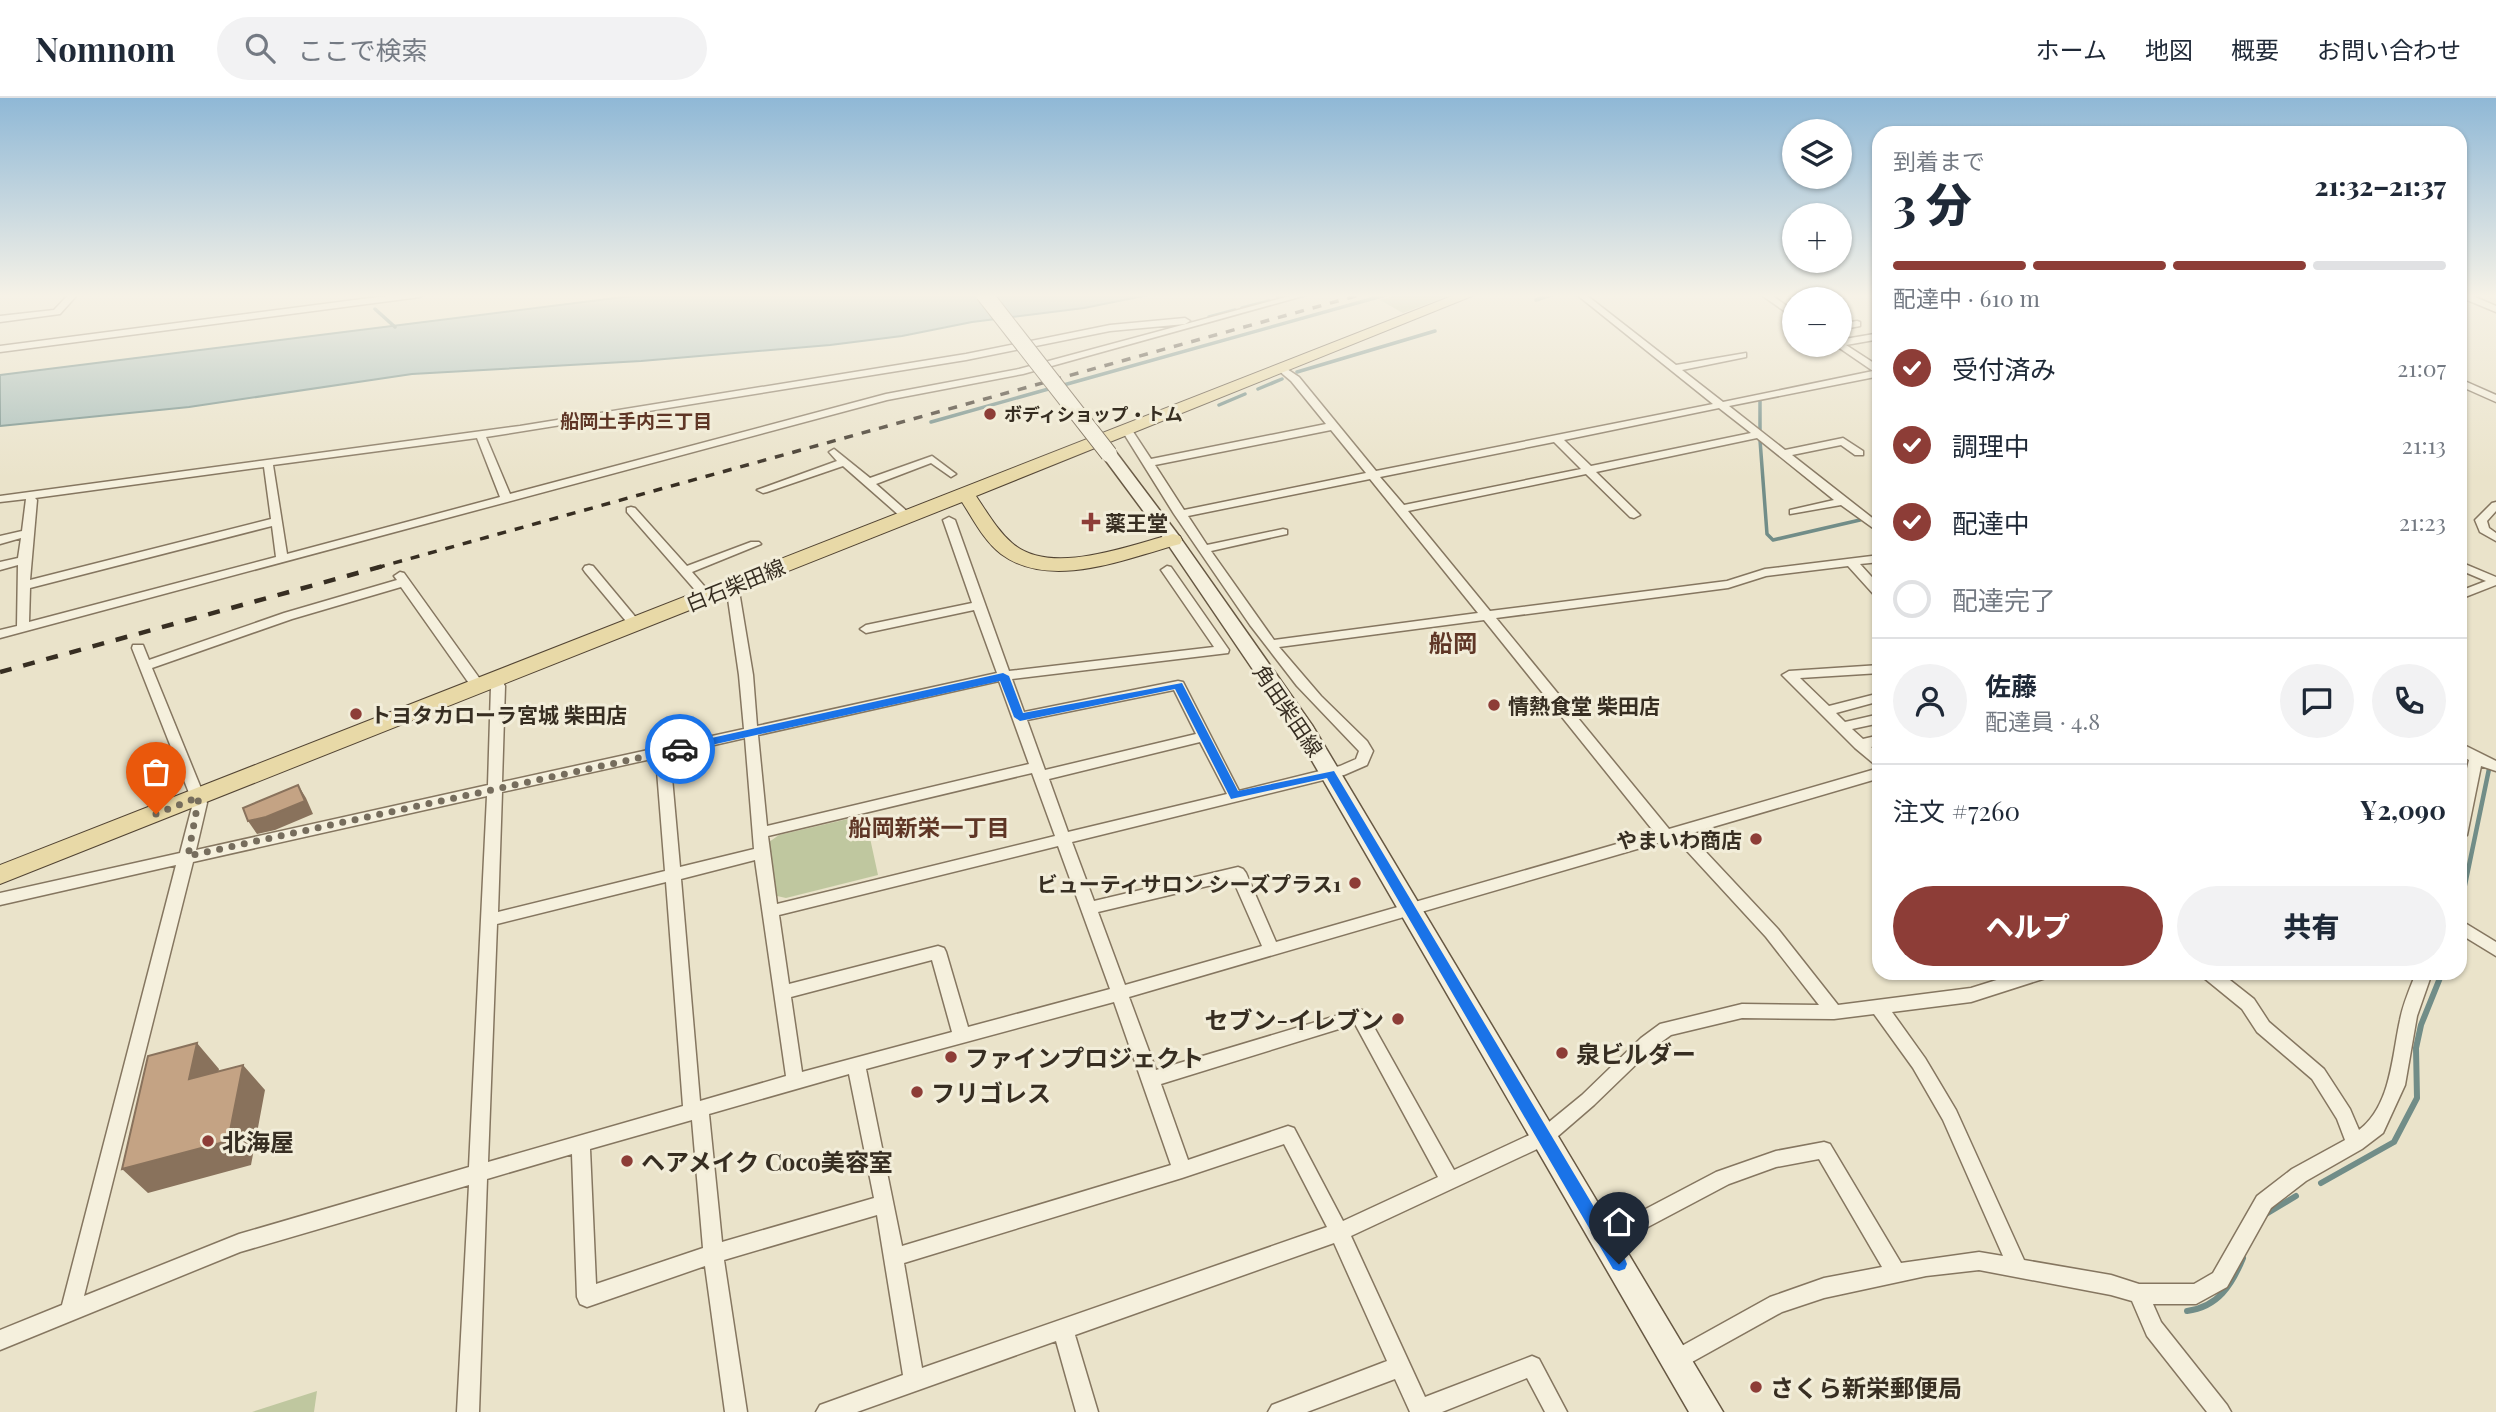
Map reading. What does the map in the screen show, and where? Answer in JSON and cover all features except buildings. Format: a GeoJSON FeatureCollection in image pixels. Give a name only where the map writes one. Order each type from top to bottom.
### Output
{"type":"FeatureCollection","features":[{"type":"Feature","properties":{"kind":"main road","name":"角田柴田線"},"geometry":{"type":"LineString","coordinates":[[1032,355],[1173,540],[1298,721],[1707,1412]]}},
{"type":"Feature","properties":{"kind":"main road","name":"白石柴田線"},"geometry":{"type":"LineString","coordinates":[[0,875],[1313,355]]}},
{"type":"Feature","properties":{"kind":"main road"},"geometry":{"type":"LineString","coordinates":[[965,493],[991,531],[1008,550],[1037,562],[1081,562],[1173,540]]}},
{"type":"Feature","properties":{"kind":"street"},"geometry":{"type":"LineString","coordinates":[[0,499],[520,429],[974,355]]}},
{"type":"Feature","properties":{"kind":"street"},"geometry":{"type":"LineString","coordinates":[[0,634],[886,397],[1020,372],[1080,355]]}},
{"type":"Feature","properties":{"kind":"street"},"geometry":{"type":"LineString","coordinates":[[1659,355],[1872,524]]}},
{"type":"Feature","properties":{"kind":"street"},"geometry":{"type":"LineString","coordinates":[[1665,360],[1692,355]]}},
{"type":"Feature","properties":{"kind":"street"},"geometry":{"type":"LineString","coordinates":[[1675,368],[1741,355]]}},
{"type":"Feature","properties":{"kind":"street"},"geometry":{"type":"LineString","coordinates":[[1856,355],[1872,367]]}},
{"type":"Feature","properties":{"kind":"street"},"geometry":{"type":"LineString","coordinates":[[1281,368],[1295,379],[1489,617],[1672,834],[1772,933],[1835,1012]]}},
{"type":"Feature","properties":{"kind":"street"},"geometry":{"type":"LineString","coordinates":[[1180,514],[1872,374]]}},
{"type":"Feature","properties":{"kind":"street"},"geometry":{"type":"LineString","coordinates":[[2467,385],[2496,399]]}},
{"type":"Feature","properties":{"kind":"street"},"geometry":{"type":"LineString","coordinates":[[1149,463],[1334,426]]}},
{"type":"Feature","properties":{"kind":"street"},"geometry":{"type":"LineString","coordinates":[[771,911],[1330,773],[1357,766],[1366,757],[1366,751],[1302,683],[1270,644],[1180,514],[1126,429]]}},
{"type":"Feature","properties":{"kind":"street"},"geometry":{"type":"LineString","coordinates":[[1402,509],[1588,468],[1758,435]]}},
{"type":"Feature","properties":{"kind":"street"},"geometry":{"type":"LineString","coordinates":[[482,438],[506,499]]}},
{"type":"Feature","properties":{"kind":"street"},"geometry":{"type":"LineString","coordinates":[[1557,439],[1634,515]]}},
{"type":"Feature","properties":{"kind":"street"},"geometry":{"type":"LineString","coordinates":[[1783,454],[1843,442],[1859,453]]}},
{"type":"Feature","properties":{"kind":"street"},"geometry":{"type":"LineString","coordinates":[[834,452],[905,515]]}},
{"type":"Feature","properties":{"kind":"street"},"geometry":{"type":"LineString","coordinates":[[868,482],[932,459],[951,474]]}},
{"type":"Feature","properties":{"kind":"street"},"geometry":{"type":"LineString","coordinates":[[763,490],[844,462]]}},
{"type":"Feature","properties":{"kind":"street"},"geometry":{"type":"LineString","coordinates":[[269,467],[282,559]]}},
{"type":"Feature","properties":{"kind":"street"},"geometry":{"type":"LineString","coordinates":[[23,628],[22,586],[31,500]]}},
{"type":"Feature","properties":{"kind":"street"},"geometry":{"type":"LineString","coordinates":[[1794,512],[1843,501]]}},
{"type":"Feature","properties":{"kind":"street"},"geometry":{"type":"LineString","coordinates":[[2496,505],[2481,520],[2484,530],[2496,538]]}},
{"type":"Feature","properties":{"kind":"street"},"geometry":{"type":"LineString","coordinates":[[631,510],[706,595]]}},
{"type":"Feature","properties":{"kind":"street"},"geometry":{"type":"LineString","coordinates":[[949,520],[1003,676],[1091,908],[1118,994],[1182,1170]]}},
{"type":"Feature","properties":{"kind":"street"},"geometry":{"type":"LineString","coordinates":[[22,586],[278,521]]}},
{"type":"Feature","properties":{"kind":"street"},"geometry":{"type":"LineString","coordinates":[[1205,549],[1283,532]]}},
{"type":"Feature","properties":{"kind":"street"},"geometry":{"type":"LineString","coordinates":[[0,540],[27,533]]}},
{"type":"Feature","properties":{"kind":"street"},"geometry":{"type":"LineString","coordinates":[[686,570],[755,544]]}},
{"type":"Feature","properties":{"kind":"street"},"geometry":{"type":"LineString","coordinates":[[1270,644],[1728,584],[1765,573],[1872,559]]}},
{"type":"Feature","properties":{"kind":"street"},"geometry":{"type":"LineString","coordinates":[[0,566],[24,560]]}},
{"type":"Feature","properties":{"kind":"street"},"geometry":{"type":"LineString","coordinates":[[1851,562],[1872,585]]}},
{"type":"Feature","properties":{"kind":"street"},"geometry":{"type":"LineString","coordinates":[[2467,568],[2496,581]]}},
{"type":"Feature","properties":{"kind":"street"},"geometry":{"type":"LineString","coordinates":[[589,569],[634,623]]}},
{"type":"Feature","properties":{"kind":"street"},"geometry":{"type":"LineString","coordinates":[[0,899],[1003,676],[1223,650],[1167,570]]}},
{"type":"Feature","properties":{"kind":"street"},"geometry":{"type":"LineString","coordinates":[[146,665],[402,579],[486,683],[498,686],[468,1412]]}},
{"type":"Feature","properties":{"kind":"street"},"geometry":{"type":"LineString","coordinates":[[2467,592],[2496,581]]}},
{"type":"Feature","properties":{"kind":"street"},"geometry":{"type":"LineString","coordinates":[[732,585],[746,674],[762,853],[795,1081]]}},
{"type":"Feature","properties":{"kind":"street"},"geometry":{"type":"LineString","coordinates":[[866,629],[978,605]]}},
{"type":"Feature","properties":{"kind":"street"},"geometry":{"type":"LineString","coordinates":[[70,1312],[188,856],[199,797],[138,648]]}},
{"type":"Feature","properties":{"kind":"street"},"geometry":{"type":"LineString","coordinates":[[1872,670],[1789,675],[1872,756]]}},
{"type":"Feature","properties":{"kind":"street"},"geometry":{"type":"LineString","coordinates":[[1020,717],[1178,685],[1202,737],[1235,796]]}},
{"type":"Feature","properties":{"kind":"street"},"geometry":{"type":"LineString","coordinates":[[1826,711],[1872,699]]}},
{"type":"Feature","properties":{"kind":"street"},"geometry":{"type":"LineString","coordinates":[[1842,727],[1872,720]]}},
{"type":"Feature","properties":{"kind":"street"},"geometry":{"type":"LineString","coordinates":[[760,833],[1202,737]]}},
{"type":"Feature","properties":{"kind":"street"},"geometry":{"type":"LineString","coordinates":[[1860,745],[1872,742]]}},
{"type":"Feature","properties":{"kind":"street"},"geometry":{"type":"LineString","coordinates":[[663,752],[672,875],[696,1111],[736,1412]]}},
{"type":"Feature","properties":{"kind":"street"},"geometry":{"type":"LineString","coordinates":[[2467,752],[2496,766]]}},
{"type":"Feature","properties":{"kind":"street"},"geometry":{"type":"LineString","coordinates":[[2467,801],[2476,758]]}},
{"type":"Feature","properties":{"kind":"street"},"geometry":{"type":"LineString","coordinates":[[0,1340],[240,1243],[795,1081],[1118,994],[1872,775]]}},
{"type":"Feature","properties":{"kind":"street"},"geometry":{"type":"LineString","coordinates":[[488,920],[762,853]]}},
{"type":"Feature","properties":{"kind":"street"},"geometry":{"type":"LineString","coordinates":[[1091,908],[1238,873],[1272,949]]}},
{"type":"Feature","properties":{"kind":"street"},"geometry":{"type":"LineString","coordinates":[[2467,931],[2496,950]]}},
{"type":"Feature","properties":{"kind":"street"},"geometry":{"type":"LineString","coordinates":[[783,992],[937,952],[962,1036]]}},
{"type":"Feature","properties":{"kind":"street"},"geometry":{"type":"LineString","coordinates":[[827,1412],[1339,1232],[1544,1137],[1588,1100],[1647,1043],[1666,1029],[1742,1011],[1835,1012],[1971,995],[2018,980]]}},
{"type":"Feature","properties":{"kind":"street"},"geometry":{"type":"LineString","coordinates":[[2219,980],[2248,1004],[2263,1027],[2318,1074],[2344,1115],[2356,1143]]}},
{"type":"Feature","properties":{"kind":"street"},"geometry":{"type":"LineString","coordinates":[[1676,1360],[1777,1304],[1824,1288],[1896,1272],[1979,1261],[2111,1285],[2139,1294],[2196,1294],[2220,1280],[2264,1202],[2299,1175],[2356,1143],[2377,1127],[2396,1085],[2409,1016],[2422,980]]}},
{"type":"Feature","properties":{"kind":"street"},"geometry":{"type":"LineString","coordinates":[[1879,1007],[1919,1063],[1950,1116],[2017,1266]]}},
{"type":"Feature","properties":{"kind":"street"},"geometry":{"type":"LineString","coordinates":[[1151,1079],[1359,1016],[1450,1181]]}},
{"type":"Feature","properties":{"kind":"street"},"geometry":{"type":"LineString","coordinates":[[856,1064],[885,1204],[914,1380]]}},
{"type":"Feature","properties":{"kind":"street"},"geometry":{"type":"LineString","coordinates":[[894,1257],[1182,1170],[1288,1134],[1339,1232],[1421,1411],[1532,1366],[1556,1412]]}},
{"type":"Feature","properties":{"kind":"street"},"geometry":{"type":"LineString","coordinates":[[581,1144],[587,1297],[713,1254],[885,1204]]}},
{"type":"Feature","properties":{"kind":"street"},"geometry":{"type":"LineString","coordinates":[[1605,1240],[1723,1178],[1776,1159],[1824,1150],[1896,1272]]}},
{"type":"Feature","properties":{"kind":"street"},"geometry":{"type":"LineString","coordinates":[[2139,1294],[2154,1329],[2220,1412]]}},
{"type":"Feature","properties":{"kind":"street"},"geometry":{"type":"LineString","coordinates":[[1063,1330],[1087,1412]]}},
{"type":"Feature","properties":{"kind":"street"},"geometry":{"type":"LineString","coordinates":[[1279,1412],[1399,1367]]}},
{"type":"Feature","properties":{"kind":"green space"},"geometry":{"type":"Polygon","coordinates":[[[865,815],[878,875],[786,898],[777,896],[769,842],[779,835],[865,815]]]}},
{"type":"Feature","properties":{"kind":"green space"},"geometry":{"type":"Polygon","coordinates":[[[317,1391],[314,1412],[252,1412],[317,1391]]]}},
{"type":"Feature","properties":{"kind":"water"},"geometry":{"type":"Polygon","coordinates":[[[157,355],[708,355],[412,374],[189,407],[0,426],[0,375],[157,355]]]}},
{"type":"Feature","properties":{"kind":"waterway"},"geometry":{"type":"LineString","coordinates":[[1060,386],[1170,355]]}},
{"type":"Feature","properties":{"kind":"waterway"},"geometry":{"type":"LineString","coordinates":[[1297,372],[1353,355]]}},
{"type":"Feature","properties":{"kind":"waterway"},"geometry":{"type":"LineString","coordinates":[[1258,389],[1282,379]]}},
{"type":"Feature","properties":{"kind":"waterway"},"geometry":{"type":"LineString","coordinates":[[931,422],[1052,388]]}},
{"type":"Feature","properties":{"kind":"waterway"},"geometry":{"type":"LineString","coordinates":[[1219,405],[1245,394]]}},
{"type":"Feature","properties":{"kind":"waterway"},"geometry":{"type":"LineString","coordinates":[[1760,399],[1760,431]]}},
{"type":"Feature","properties":{"kind":"waterway"},"geometry":{"type":"LineString","coordinates":[[1760,440],[1767,534],[1773,540],[1860,520]]}},
{"type":"Feature","properties":{"kind":"waterway"},"geometry":{"type":"LineString","coordinates":[[2467,875],[2489,769]]}},
{"type":"Feature","properties":{"kind":"waterway"},"geometry":{"type":"LineString","coordinates":[[2321,1183],[2394,1142],[2417,1098],[2416,1048],[2421,1025],[2439,980]]}},
{"type":"Feature","properties":{"kind":"waterway"},"geometry":{"type":"LineString","coordinates":[[2266,1214],[2296,1196]]}},
{"type":"Feature","properties":{"kind":"waterway"},"geometry":{"type":"LineString","coordinates":[[2187,1311],[2198,1309],[2215,1300],[2229,1286],[2243,1258]]}},
{"type":"Feature","properties":{"kind":"railway"},"geometry":{"type":"LineString","coordinates":[[376,568],[1142,355]]}},
{"type":"Feature","properties":{"kind":"railway"},"geometry":{"type":"LineString","coordinates":[[0,672],[383,566]]}},
{"type":"Feature","properties":{"kind":"way so far"},"geometry":{"type":"LineString","coordinates":[[156,814],[199,797],[188,856],[680,749]]}},
{"type":"Feature","properties":{"kind":"place","name":"ボディショップ・トム"},"geometry":{"type":"Point","coordinates":[990,414]}},
{"type":"Feature","properties":{"kind":"place","name":"薬王堂"},"geometry":{"type":"Point","coordinates":[1091,522]}},
{"type":"Feature","properties":{"kind":"place","name":"情熱食堂 柴田店"},"geometry":{"type":"Point","coordinates":[1494,705]}},
{"type":"Feature","properties":{"kind":"place","name":"トヨタカローラ宮城 柴田店"},"geometry":{"type":"Point","coordinates":[356,714]}},
{"type":"Feature","properties":{"kind":"place","name":"やまいわ商店"},"geometry":{"type":"Point","coordinates":[1756,839]}},
{"type":"Feature","properties":{"kind":"place","name":"ビューティサロン シーズプラス1"},"geometry":{"type":"Point","coordinates":[1355,883]}},
{"type":"Feature","properties":{"kind":"place","name":"セブン-イレブン"},"geometry":{"type":"Point","coordinates":[1398,1019]}},
{"type":"Feature","properties":{"kind":"place","name":"泉ビルダー"},"geometry":{"type":"Point","coordinates":[1562,1053]}},
{"type":"Feature","properties":{"kind":"place","name":"ファインプロジェクト"},"geometry":{"type":"Point","coordinates":[951,1057]}},
{"type":"Feature","properties":{"kind":"place","name":"フリゴレス"},"geometry":{"type":"Point","coordinates":[917,1092]}},
{"type":"Feature","properties":{"kind":"place","name":"北海屋"},"geometry":{"type":"Point","coordinates":[208,1141]}},
{"type":"Feature","properties":{"kind":"place","name":"ヘアメイク Coco美容室"},"geometry":{"type":"Point","coordinates":[627,1161]}},
{"type":"Feature","properties":{"kind":"place","name":"さくら新栄郵便局"},"geometry":{"type":"Point","coordinates":[1756,1387]}},
{"type":"Feature","properties":{"kind":"district","name":"船岡土手内三丁目"},"geometry":{"type":"Point","coordinates":[636,420]}},
{"type":"Feature","properties":{"kind":"district","name":"船岡"},"geometry":{"type":"Point","coordinates":[1453,642]}},
{"type":"Feature","properties":{"kind":"district","name":"船岡新栄一丁目"},"geometry":{"type":"Point","coordinates":[929,826]}},
{"type":"Feature","properties":{"kind":"route"},"geometry":{"type":"LineString","coordinates":[[680,749],[1003,676],[1020,717],[1178,685],[1202,737],[1235,796],[1330,773],[1619,1264]]}}]}
